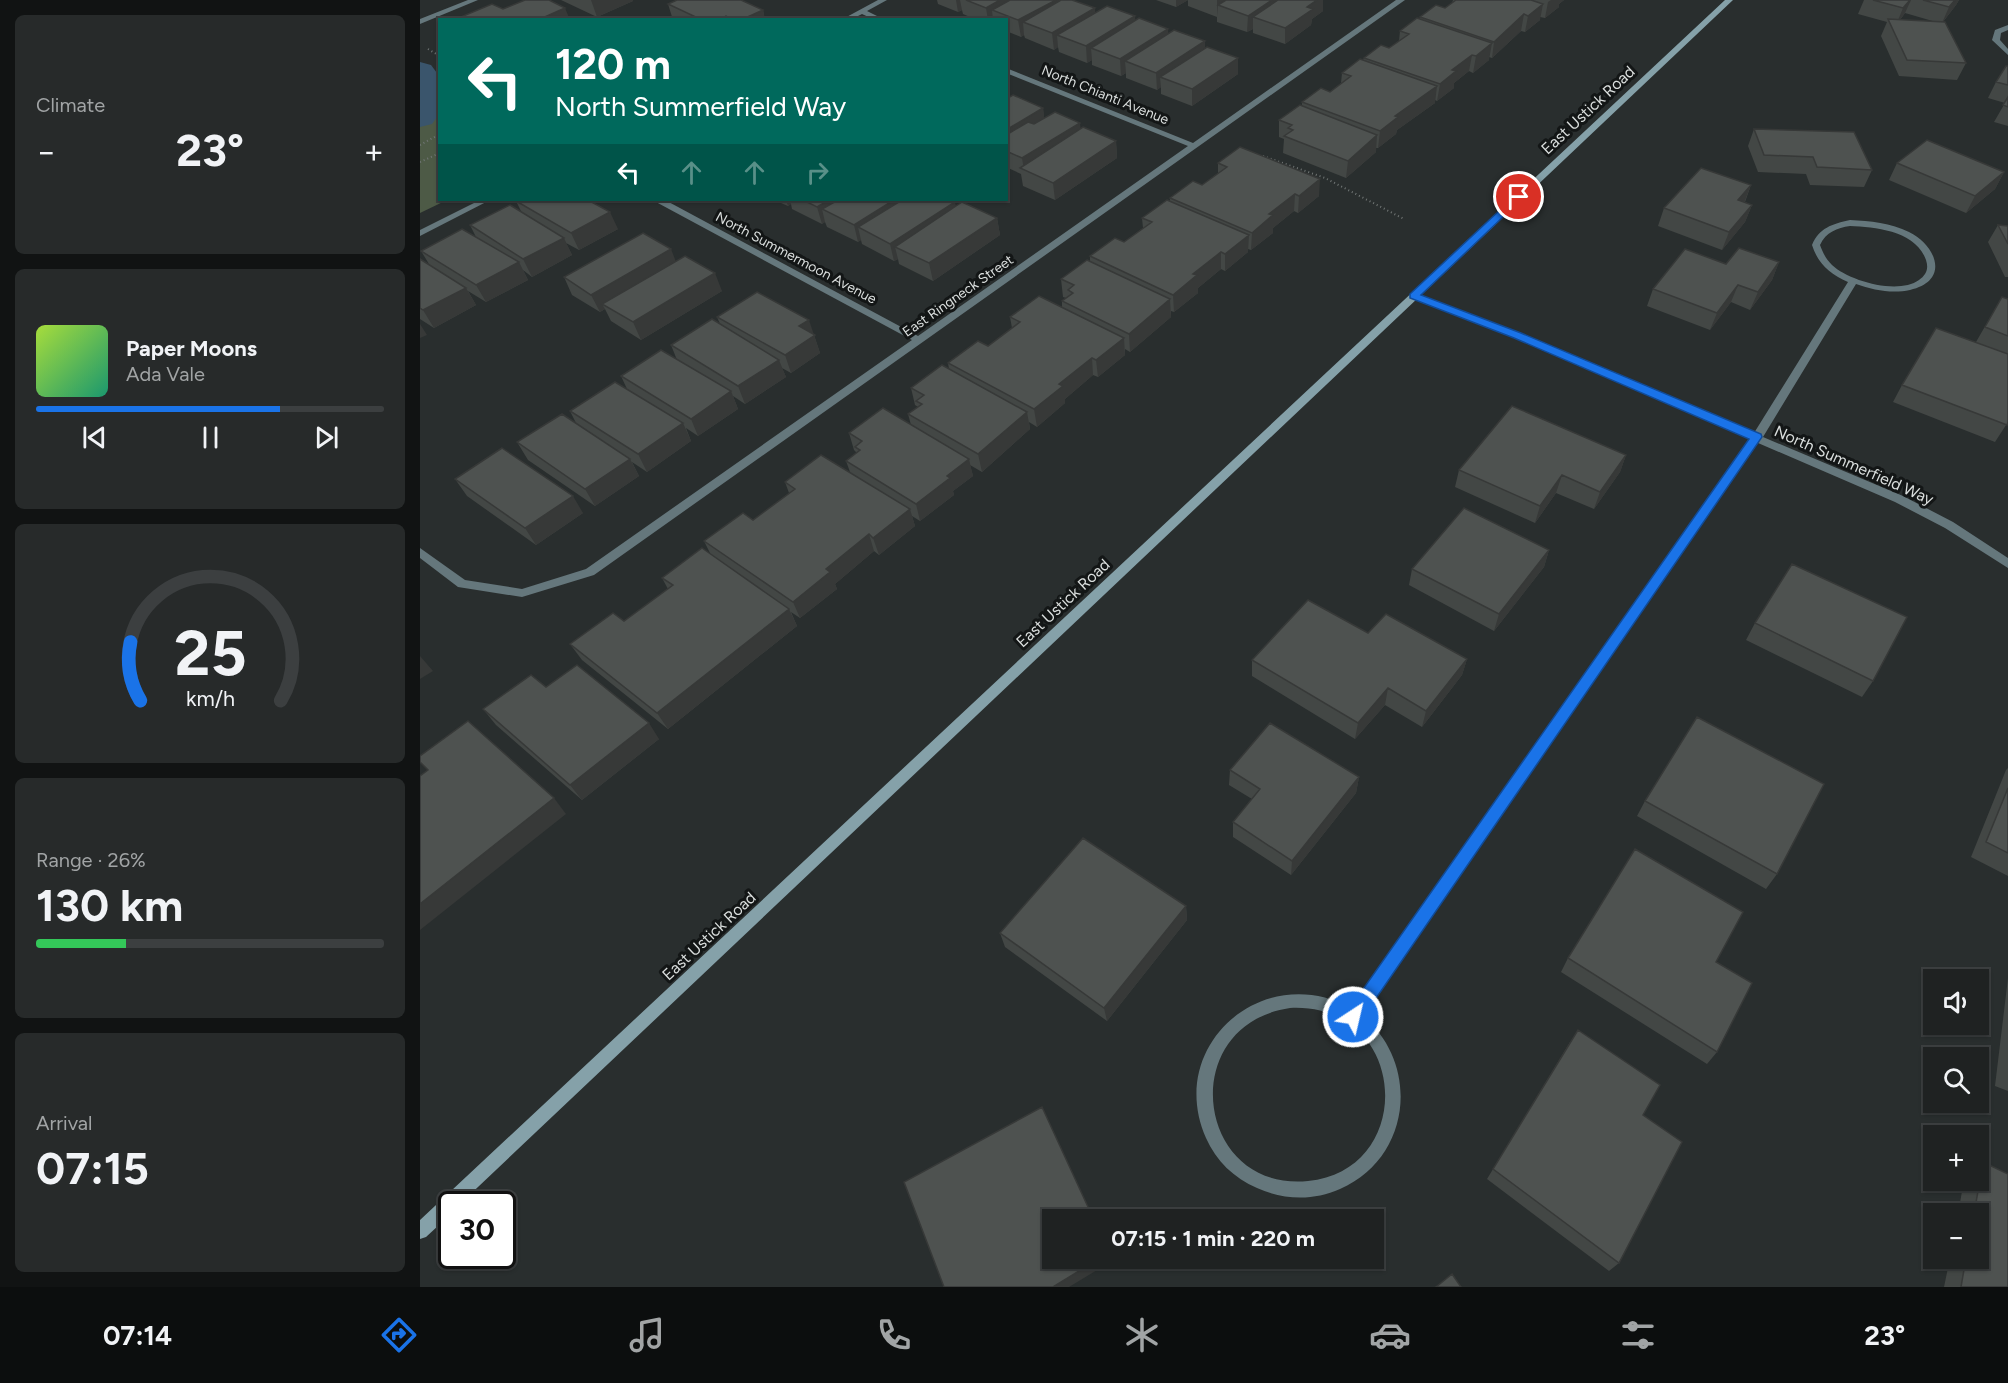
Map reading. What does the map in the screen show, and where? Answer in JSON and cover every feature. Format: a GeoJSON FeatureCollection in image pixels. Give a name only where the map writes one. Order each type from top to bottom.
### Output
{"type":"FeatureCollection","features":[{"type":"Feature","properties":{"kind":"main road","name":"East Ustick Road"},"geometry":{"type":"LineString","coordinates":[[420,1231],[1729,0]]}},
{"type":"Feature","properties":{"kind":"street"},"geometry":{"type":"LineString","coordinates":[[420,22],[474,0]]}},
{"type":"Feature","properties":{"kind":"street"},"geometry":{"type":"LineString","coordinates":[[848,18],[883,0]]}},
{"type":"Feature","properties":{"kind":"street","name":"East Ringneck Street"},"geometry":{"type":"LineString","coordinates":[[420,552],[462,584],[522,593],[590,572],[1194,146],[1394,2]]}},
{"type":"Feature","properties":{"kind":"street"},"geometry":{"type":"LineString","coordinates":[[861,11],[877,18]]}},
{"type":"Feature","properties":{"kind":"street"},"geometry":{"type":"LineString","coordinates":[[2008,27],[1998,32],[1996,40],[2008,53]]}},
{"type":"Feature","properties":{"kind":"street","name":"North Chianti Avenue"},"geometry":{"type":"LineString","coordinates":[[1008,71],[1194,146]]}},
{"type":"Feature","properties":{"kind":"street"},"geometry":{"type":"LineString","coordinates":[[420,232],[484,201]]}},
{"type":"Feature","properties":{"kind":"street","name":"North Summermoon Avenue"},"geometry":{"type":"LineString","coordinates":[[661,201],[920,340]]}},
{"type":"Feature","properties":{"kind":"street"},"geometry":{"type":"LineString","coordinates":[[1861,223],[1894,229],[1913,239],[1927,251],[1933,264],[1930,275],[1918,284],[1899,288],[1876,287],[1853,281],[1833,271],[1820,258],[1816,245],[1820,234],[1832,226],[1861,223]]}},
{"type":"Feature","properties":{"kind":"street"},"geometry":{"type":"LineString","coordinates":[[1353,1017],[1756,437],[1853,281]]}},
{"type":"Feature","properties":{"kind":"street","name":"North Summerfield Way"},"geometry":{"type":"LineString","coordinates":[[1414,296],[1518,336],[1899,499],[1949,525],[2008,564]]}},
{"type":"Feature","properties":{"kind":"street"},"geometry":{"type":"LineString","coordinates":[[1286,999],[1321,1002],[1353,1017],[1379,1045],[1393,1079],[1393,1118],[1377,1152],[1350,1178],[1314,1191],[1275,1188],[1240,1168],[1215,1138],[1204,1101],[1208,1064],[1224,1032],[1252,1009],[1286,999]]}},
{"type":"Feature","properties":{"kind":"path"},"geometry":{"type":"LineString","coordinates":[[420,145],[438,135]]}},
{"type":"Feature","properties":{"kind":"path"},"geometry":{"type":"LineString","coordinates":[[1209,135],[1325,178],[1404,219]]}},
{"type":"Feature","properties":{"kind":"path"},"geometry":{"type":"LineString","coordinates":[[420,162],[438,154]]}},
{"type":"Feature","properties":{"kind":"green space"},"geometry":{"type":"Polygon","coordinates":[[[438,114],[438,201],[445,201],[420,213],[420,123],[438,114]]]}},
{"type":"Feature","properties":{"kind":"building"},"geometry":{"type":"Polygon","coordinates":[[[525,0],[549,0],[565,8],[542,18],[458,18],[492,4],[503,9],[525,0]]]}},
{"type":"Feature","properties":{"kind":"building"},"geometry":{"type":"Polygon","coordinates":[[[677,0],[741,0],[763,10],[745,18],[726,16],[698,18],[668,4],[677,0]]]}},
{"type":"Feature","properties":{"kind":"building"},"geometry":{"type":"Polygon","coordinates":[[[966,0],[1000,0],[986,8],[966,0]]]}},
{"type":"Feature","properties":{"kind":"building"},"geometry":{"type":"Polygon","coordinates":[[[1010,0],[1056,0],[1018,20],[992,10],[1010,0]]]}},
{"type":"Feature","properties":{"kind":"building"},"geometry":{"type":"Polygon","coordinates":[[[1061,0],[1072,0],[1095,8],[1052,33],[1023,22],[1061,0]]]}},
{"type":"Feature","properties":{"kind":"building"},"geometry":{"type":"Polygon","coordinates":[[[1226,0],[1272,0],[1248,16],[1218,5],[1226,0]]]}},
{"type":"Feature","properties":{"kind":"building"},"geometry":{"type":"Polygon","coordinates":[[[1278,0],[1317,0],[1307,7],[1313,9],[1285,28],[1253,17],[1278,0]]]}},
{"type":"Feature","properties":{"kind":"building"},"geometry":{"type":"Polygon","coordinates":[[[1456,0],[1531,0],[1543,4],[1528,16],[1524,14],[1494,42],[1420,17],[1436,5],[1445,8],[1456,0]]]}},
{"type":"Feature","properties":{"kind":"building"},"geometry":{"type":"Polygon","coordinates":[[[1873,0],[1910,0],[1903,8],[1873,0]]]}},
{"type":"Feature","properties":{"kind":"building"},"geometry":{"type":"Polygon","coordinates":[[[1923,0],[1955,0],[1949,7],[1923,0]]]}},
{"type":"Feature","properties":{"kind":"building"},"geometry":{"type":"Polygon","coordinates":[[[1107,6],[1135,16],[1086,46],[1057,35],[1107,6]]]}},
{"type":"Feature","properties":{"kind":"building"},"geometry":{"type":"Polygon","coordinates":[[[1139,18],[1168,29],[1120,59],[1091,48],[1139,18]]]}},
{"type":"Feature","properties":{"kind":"building"},"geometry":{"type":"Polygon","coordinates":[[[1417,18],[1492,43],[1476,56],[1472,55],[1452,70],[1456,71],[1440,84],[1364,58],[1381,45],[1389,48],[1409,34],[1400,31],[1417,18]]]}},
{"type":"Feature","properties":{"kind":"building"},"geometry":{"type":"Polygon","coordinates":[[[1888,19],[1945,22],[1966,63],[1907,60],[1888,19]]]}},
{"type":"Feature","properties":{"kind":"building"},"geometry":{"type":"Polygon","coordinates":[[[1174,30],[1205,41],[1156,73],[1125,61],[1174,30]]]}},
{"type":"Feature","properties":{"kind":"building"},"geometry":{"type":"Polygon","coordinates":[[[1207,47],[1238,58],[1192,89],[1160,77],[1207,47]]]}},
{"type":"Feature","properties":{"kind":"building"},"geometry":{"type":"Polygon","coordinates":[[[1360,59],[1437,86],[1395,116],[1398,117],[1380,131],[1302,102],[1321,88],[1330,92],[1351,76],[1342,73],[1360,59]]]}},
{"type":"Feature","properties":{"kind":"building"},"geometry":{"type":"Polygon","coordinates":[[[2008,66],[2008,85],[1996,82],[2008,66]]]}},
{"type":"Feature","properties":{"kind":"building"},"geometry":{"type":"Polygon","coordinates":[[[1013,95],[1043,108],[1008,129],[1008,98],[1013,95]]]}},
{"type":"Feature","properties":{"kind":"building"},"geometry":{"type":"Polygon","coordinates":[[[2008,97],[2008,107],[2003,105],[2008,97]]]}},
{"type":"Feature","properties":{"kind":"building"},"geometry":{"type":"Polygon","coordinates":[[[1300,105],[1377,135],[1348,161],[1284,136],[1293,130],[1288,128],[1292,125],[1279,120],[1300,105]]]}},
{"type":"Feature","properties":{"kind":"building"},"geometry":{"type":"Polygon","coordinates":[[[1055,112],[1080,123],[1022,158],[1008,152],[1008,134],[1028,122],[1034,124],[1055,112]]]}},
{"type":"Feature","properties":{"kind":"building"},"geometry":{"type":"Polygon","coordinates":[[[1083,127],[1116,141],[1053,183],[1020,168],[1083,127]]]}},
{"type":"Feature","properties":{"kind":"building"},"geometry":{"type":"Polygon","coordinates":[[[1754,129],[1854,132],[1872,170],[1817,167],[1813,157],[1764,155],[1754,129]]]}},
{"type":"Feature","properties":{"kind":"building"},"geometry":{"type":"Polygon","coordinates":[[[1927,140],[2004,172],[1975,196],[1897,163],[1927,140]]]}},
{"type":"Feature","properties":{"kind":"building"},"geometry":{"type":"Polygon","coordinates":[[[1240,147],[1320,179],[1299,196],[1295,194],[1269,214],[1273,215],[1252,233],[1170,198],[1193,181],[1202,185],[1227,167],[1218,163],[1240,147]]]}},
{"type":"Feature","properties":{"kind":"building"},"geometry":{"type":"Polygon","coordinates":[[[1701,168],[1751,185],[1738,200],[1752,205],[1729,232],[1664,208],[1701,168]]]}},
{"type":"Feature","properties":{"kind":"building"},"geometry":{"type":"Polygon","coordinates":[[[1167,200],[1249,235],[1225,254],[1221,252],[1193,274],[1197,275],[1173,295],[1090,256],[1115,238],[1124,242],[1152,222],[1142,218],[1167,200]]]}},
{"type":"Feature","properties":{"kind":"building"},"geometry":{"type":"Polygon","coordinates":[[[516,201],[590,201],[610,212],[571,233],[516,201]]]}},
{"type":"Feature","properties":{"kind":"building"},"geometry":{"type":"Polygon","coordinates":[[[805,201],[827,201],[817,207],[805,201]]]}},
{"type":"Feature","properties":{"kind":"building"},"geometry":{"type":"Polygon","coordinates":[[[836,201],[892,201],[854,225],[822,209],[836,201]]]}},
{"type":"Feature","properties":{"kind":"building"},"geometry":{"type":"Polygon","coordinates":[[[900,201],[955,202],[890,244],[858,227],[900,201]]]}},
{"type":"Feature","properties":{"kind":"building"},"geometry":{"type":"Polygon","coordinates":[[[962,202],[997,218],[929,263],[895,247],[962,202]]]}},
{"type":"Feature","properties":{"kind":"building"},"geometry":{"type":"Polygon","coordinates":[[[510,205],[564,238],[523,259],[470,225],[510,205]]]}},
{"type":"Feature","properties":{"kind":"building"},"geometry":{"type":"Polygon","coordinates":[[[1998,225],[2008,226],[2008,244],[1998,225]]]}},
{"type":"Feature","properties":{"kind":"building"},"geometry":{"type":"Polygon","coordinates":[[[462,229],[519,262],[476,285],[421,251],[462,229]]]}},
{"type":"Feature","properties":{"kind":"building"},"geometry":{"type":"Polygon","coordinates":[[[643,233],[671,249],[591,295],[564,277],[643,233]]]}},
{"type":"Feature","properties":{"kind":"building"},"geometry":{"type":"Polygon","coordinates":[[[1739,248],[1779,262],[1758,292],[1738,285],[1717,313],[1653,289],[1685,249],[1726,264],[1739,248]]]}},
{"type":"Feature","properties":{"kind":"building"},"geometry":{"type":"Polygon","coordinates":[[[685,256],[715,273],[633,322],[602,304],[685,256]]]}},
{"type":"Feature","properties":{"kind":"building"},"geometry":{"type":"Polygon","coordinates":[[[420,259],[466,288],[423,310],[420,308],[420,259]]]}},
{"type":"Feature","properties":{"kind":"building"},"geometry":{"type":"Polygon","coordinates":[[[1087,260],[1170,299],[1129,334],[1062,301],[1073,293],[1068,290],[1074,285],[1061,279],[1087,260]]]}},
{"type":"Feature","properties":{"kind":"building"},"geometry":{"type":"Polygon","coordinates":[[[757,292],[809,320],[799,326],[815,335],[785,355],[717,317],[757,292]]]}},
{"type":"Feature","properties":{"kind":"building"},"geometry":{"type":"Polygon","coordinates":[[[1039,296],[1124,338],[1096,360],[1092,358],[1059,384],[1063,386],[1034,409],[948,363],[978,341],[988,346],[1020,322],[1010,317],[1039,296]]]}},
{"type":"Feature","properties":{"kind":"building"},"geometry":{"type":"Polygon","coordinates":[[[2002,297],[2008,299],[2008,336],[1985,327],[2002,297]]]}},
{"type":"Feature","properties":{"kind":"building"},"geometry":{"type":"Polygon","coordinates":[[[712,319],[779,360],[738,386],[671,345],[712,319]]]}},
{"type":"Feature","properties":{"kind":"building"},"geometry":{"type":"Polygon","coordinates":[[[1936,328],[2008,354],[2007,425],[1902,385],[1936,328]]]}},
{"type":"Feature","properties":{"kind":"building"},"geometry":{"type":"Polygon","coordinates":[[[661,350],[731,391],[691,419],[621,376],[661,350]]]}},
{"type":"Feature","properties":{"kind":"building"},"geometry":{"type":"Polygon","coordinates":[[[942,365],[1027,412],[978,454],[908,414],[922,404],[916,401],[924,395],[911,388],[942,365]]]}},
{"type":"Feature","properties":{"kind":"building"},"geometry":{"type":"Polygon","coordinates":[[[615,382],[683,423],[638,454],[570,411],[615,382]]]}},
{"type":"Feature","properties":{"kind":"building"},"geometry":{"type":"Polygon","coordinates":[[[1512,406],[1626,455],[1600,492],[1562,475],[1540,506],[1459,470],[1512,406]]]}},
{"type":"Feature","properties":{"kind":"building"},"geometry":{"type":"Polygon","coordinates":[[[883,408],[969,459],[947,476],[950,478],[916,504],[846,461],[860,450],[855,447],[862,441],[849,433],[883,408]]]}},
{"type":"Feature","properties":{"kind":"building"},"geometry":{"type":"Polygon","coordinates":[[[562,414],[630,459],[585,489],[517,442],[562,414]]]}},
{"type":"Feature","properties":{"kind":"building"},"geometry":{"type":"Polygon","coordinates":[[[502,448],[573,496],[525,528],[455,479],[502,448]]]}},
{"type":"Feature","properties":{"kind":"building"},"geometry":{"type":"Polygon","coordinates":[[[821,455],[910,509],[873,538],[869,534],[826,569],[830,572],[793,602],[704,541],[743,513],[753,520],[795,489],[785,482],[821,455]]]}},
{"type":"Feature","properties":{"kind":"building"},"geometry":{"type":"Polygon","coordinates":[[[1464,508],[1549,550],[1499,614],[1412,569],[1464,508]]]}},
{"type":"Feature","properties":{"kind":"building"},"geometry":{"type":"Polygon","coordinates":[[[702,548],[789,609],[657,713],[570,644],[613,613],[624,621],[673,585],[662,578],[702,548]]]}},
{"type":"Feature","properties":{"kind":"building"},"geometry":{"type":"Polygon","coordinates":[[[1792,564],[1907,617],[1873,681],[1755,623],[1792,564]]]}},
{"type":"Feature","properties":{"kind":"building"},"geometry":{"type":"Polygon","coordinates":[[[1308,600],[1368,633],[1386,614],[1467,659],[1426,711],[1388,688],[1358,723],[1252,660],[1308,600]]]}},
{"type":"Feature","properties":{"kind":"building"},"geometry":{"type":"Polygon","coordinates":[[[577,665],[649,723],[570,785],[483,709],[531,675],[546,687],[577,665]]]}},
{"type":"Feature","properties":{"kind":"building"},"geometry":{"type":"Polygon","coordinates":[[[1697,717],[1824,784],[1777,874],[1645,801],[1697,717]]]}},
{"type":"Feature","properties":{"kind":"building"},"geometry":{"type":"Polygon","coordinates":[[[468,721],[554,798],[420,904],[420,776],[428,770],[420,762],[420,756],[468,721]]]}},
{"type":"Feature","properties":{"kind":"building"},"geometry":{"type":"Polygon","coordinates":[[[1270,723],[1359,777],[1292,861],[1233,822],[1260,789],[1230,770],[1270,723]]]}},
{"type":"Feature","properties":{"kind":"building"},"geometry":{"type":"Polygon","coordinates":[[[2008,788],[2008,853],[1986,842],[2008,788]]]}},
{"type":"Feature","properties":{"kind":"building"},"geometry":{"type":"Polygon","coordinates":[[[1083,838],[1186,906],[1104,1008],[1000,933],[1083,838]]]}},
{"type":"Feature","properties":{"kind":"building"},"geometry":{"type":"Polygon","coordinates":[[[1635,849],[1743,912],[1716,962],[1752,983],[1717,1052],[1568,958],[1635,849]]]}},
{"type":"Feature","properties":{"kind":"building"},"geometry":{"type":"Polygon","coordinates":[[[1578,1030],[1660,1085],[1643,1115],[1682,1142],[1619,1263],[1493,1169],[1578,1030]]]}},
{"type":"Feature","properties":{"kind":"building"},"geometry":{"type":"Polygon","coordinates":[[[1042,1107],[1089,1209],[1042,1209],[1042,1269],[1082,1269],[1053,1287],[944,1287],[904,1182],[1042,1107]]]}},
{"type":"Feature","properties":{"kind":"building"},"geometry":{"type":"Polygon","coordinates":[[[1989,1165],[2008,1174],[2008,1287],[1961,1287],[1964,1269],[1989,1269],[1989,1203],[1976,1203],[1978,1191],[1989,1191],[1989,1165]]]}},
{"type":"Feature","properties":{"kind":"building"},"geometry":{"type":"Polygon","coordinates":[[[1452,1274],[1461,1287],[1436,1287],[1452,1274]]]}},
{"type":"Feature","properties":{"kind":"waterway"},"geometry":{"type":"LineString","coordinates":[[420,72],[427,83],[420,117]]}},
{"type":"Feature","properties":{"kind":"route"},"geometry":{"type":"LineString","coordinates":[[1353,1017],[1756,437],[1518,336],[1414,296],[1519,197]]}}]}
